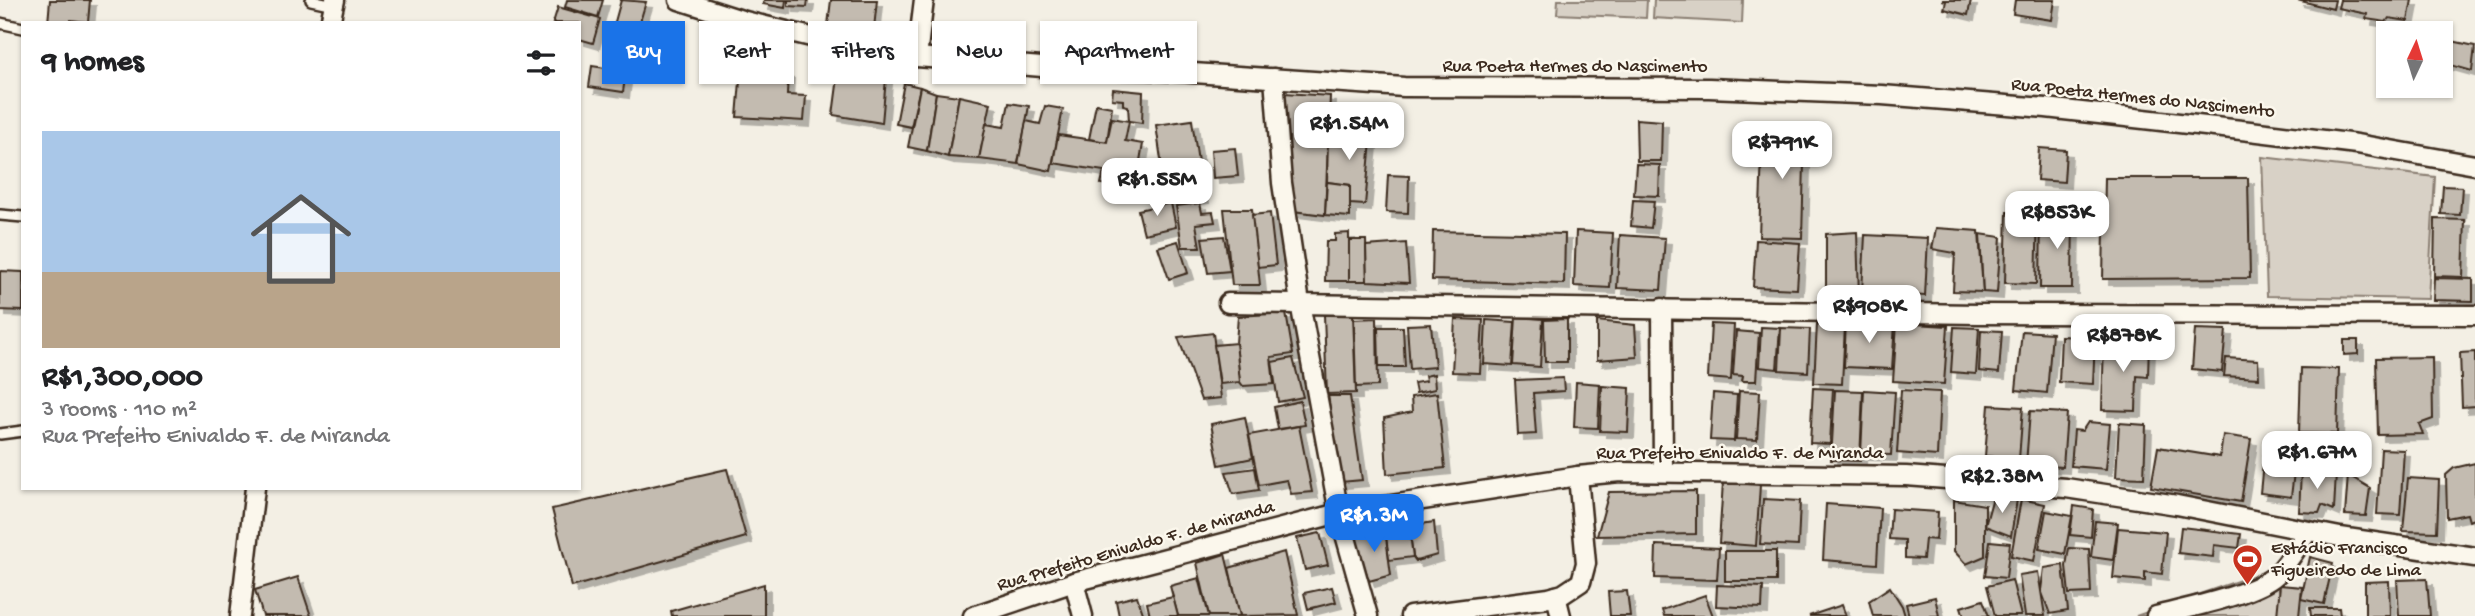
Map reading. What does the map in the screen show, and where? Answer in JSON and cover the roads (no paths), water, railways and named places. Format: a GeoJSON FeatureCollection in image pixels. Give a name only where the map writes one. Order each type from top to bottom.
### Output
{"type":"FeatureCollection","features":[{"type":"Feature","properties":{"kind":"street","name":"Rua Poeta Hermes do Nascimento"},"geometry":{"type":"LineString","coordinates":[[679,0],[745,21],[808,36]]}},
{"type":"Feature","properties":{"kind":"street"},"geometry":{"type":"LineString","coordinates":[[918,49],[924,0]]}},
{"type":"Feature","properties":{"kind":"street","name":"Rua Poeta Hermes do Nascimento"},"geometry":{"type":"LineString","coordinates":[[918,57],[1067,69],[1148,70],[1404,87],[1709,88],[1882,95],[2046,108],[2250,131],[2357,144],[2475,165]]}},
{"type":"Feature","properties":{"kind":"street"},"geometry":{"type":"LineString","coordinates":[[1273,78],[1282,183],[1300,303],[1339,513],[1368,616]]}},
{"type":"Feature","properties":{"kind":"street"},"geometry":{"type":"LineString","coordinates":[[1228,303],[1978,314],[2475,315]]}},
{"type":"Feature","properties":{"kind":"street"},"geometry":{"type":"LineString","coordinates":[[1662,309],[1663,471]]}},
{"type":"Feature","properties":{"kind":"street","name":"Rua Prefeito Enivaldo F. de Miranda"},"geometry":{"type":"LineString","coordinates":[[973,616],[1074,582],[1339,513],[1578,476],[1620,472],[1906,476],[2066,488],[2177,505],[2308,531],[2475,557]]}},
{"type":"Feature","properties":{"kind":"street"},"geometry":{"type":"LineString","coordinates":[[1410,616],[1556,596],[1581,582],[1586,563],[1578,476]]}},
{"type":"Feature","properties":{"kind":"street"},"geometry":{"type":"LineString","coordinates":[[240,616],[255,490]]}},
{"type":"Feature","properties":{"kind":"street"},"geometry":{"type":"LineString","coordinates":[[2156,616],[2228,597],[2267,582],[2277,574],[2308,531]]}},
{"type":"Feature","properties":{"kind":"street"},"geometry":{"type":"LineString","coordinates":[[1074,582],[1083,616]]}},
{"type":"Feature","properties":{"kind":"street"},"geometry":{"type":"LineString","coordinates":[[1556,596],[1561,616]]}},
{"type":"Feature","properties":{"kind":"lane"},"geometry":{"type":"LineString","coordinates":[[311,0],[333,9]]}},
{"type":"Feature","properties":{"kind":"lane"},"geometry":{"type":"LineString","coordinates":[[0,23],[21,28]]}},
{"type":"Feature","properties":{"kind":"lane"},"geometry":{"type":"LineString","coordinates":[[0,215],[21,217]]}},
{"type":"Feature","properties":{"kind":"lane"},"geometry":{"type":"LineString","coordinates":[[0,434],[21,431]]}},
{"type":"Feature","properties":{"kind":"place","name":"Estádio Francisco Figueiredo de Lima"},"geometry":{"type":"Point","coordinates":[2248,587]}}]}
